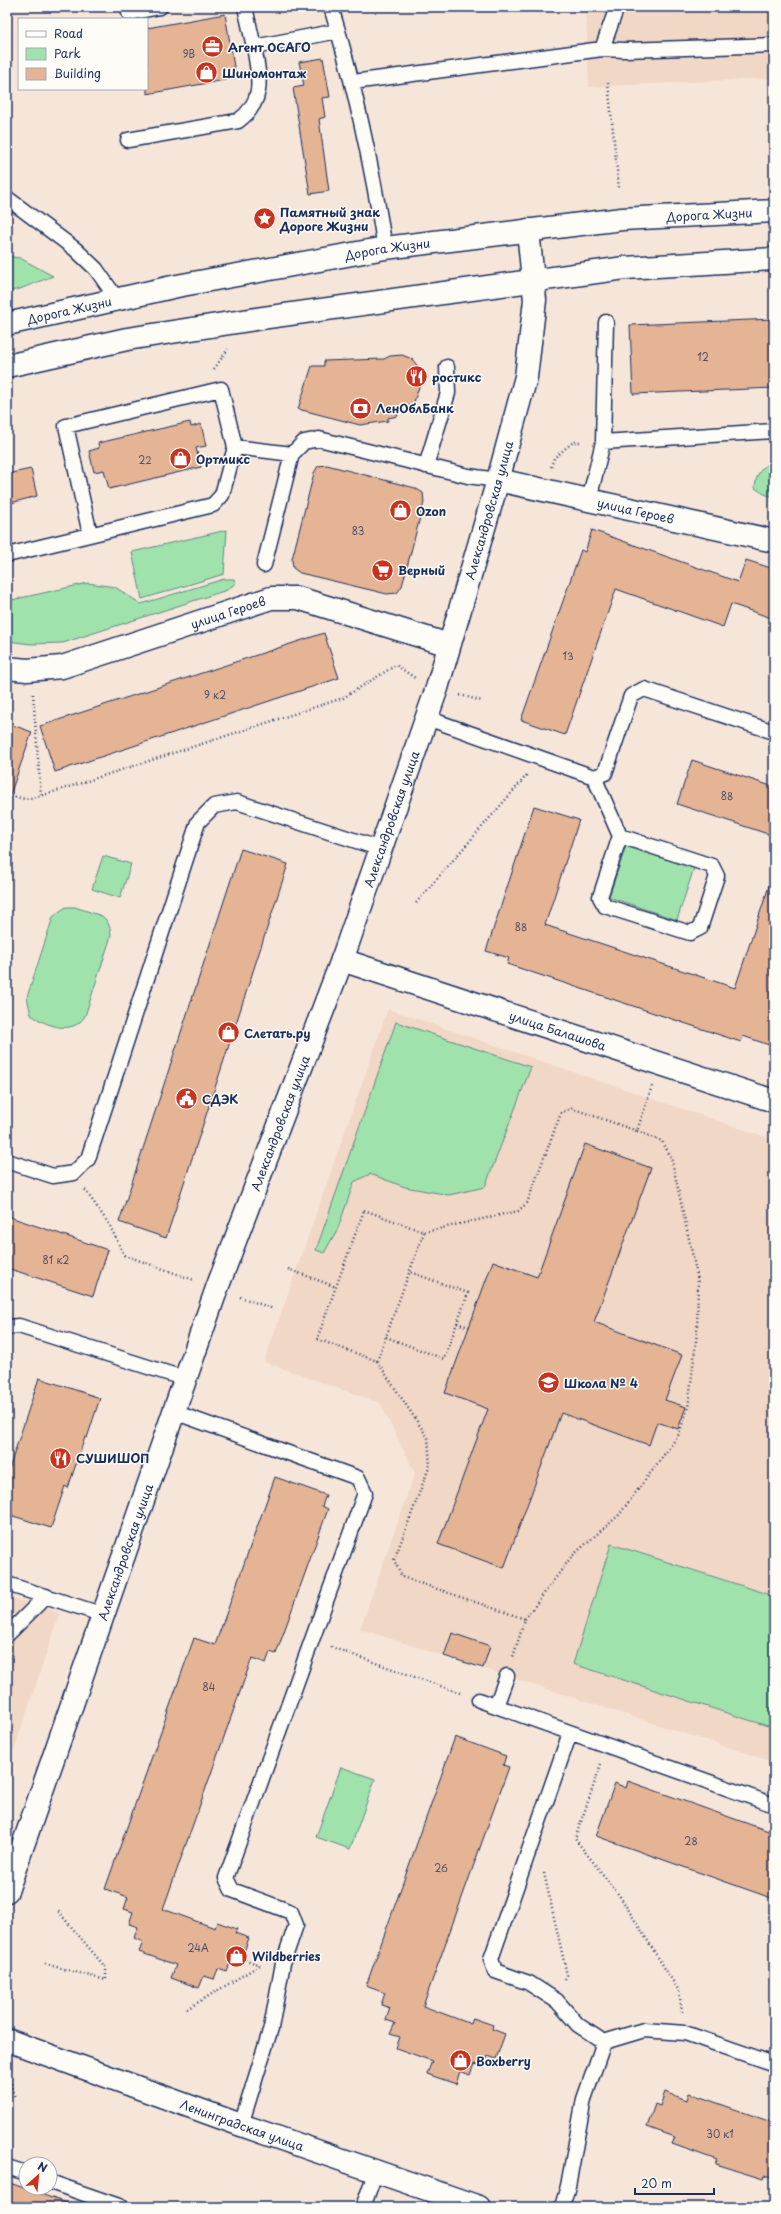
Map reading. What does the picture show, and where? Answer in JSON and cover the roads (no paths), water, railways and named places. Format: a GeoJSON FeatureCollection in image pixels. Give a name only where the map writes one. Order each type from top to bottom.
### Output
{"type":"FeatureCollection","features":[{"type":"Feature","properties":{"kind":"street","name":"Дорога Жизни"},"geometry":{"type":"LineString","coordinates":[[7,324],[117,299],[385,248],[622,219],[774,211]]}},
{"type":"Feature","properties":{"kind":"street","name":"Александровская улица"},"geometry":{"type":"LineString","coordinates":[[7,1891],[217,1288],[342,960],[427,718],[450,645],[526,377],[536,300],[528,230]]}},
{"type":"Feature","properties":{"kind":"street"},"geometry":{"type":"LineString","coordinates":[[7,366],[127,338],[624,268],[774,259]]}},
{"type":"Feature","properties":{"kind":"street","name":"улица Героев"},"geometry":{"type":"LineString","coordinates":[[498,480],[774,541]]}},
{"type":"Feature","properties":{"kind":"street","name":"улица Героев"},"geometry":{"type":"LineString","coordinates":[[7,668],[27,670],[62,667],[271,598],[298,598],[450,645]]}},
{"type":"Feature","properties":{"kind":"street","name":"улица Балашова"},"geometry":{"type":"LineString","coordinates":[[342,960],[774,1101]]}},
{"type":"Feature","properties":{"kind":"street","name":"Ленинградская улица"},"geometry":{"type":"LineString","coordinates":[[7,2040],[241,2125],[479,2207]]}},
{"type":"Feature","properties":{"kind":"lane"},"geometry":{"type":"LineString","coordinates":[[129,13],[160,7]]}},
{"type":"Feature","properties":{"kind":"lane"},"geometry":{"type":"LineString","coordinates":[[128,140],[238,121],[250,112],[257,98],[260,80],[245,7]]}},
{"type":"Feature","properties":{"kind":"lane"},"geometry":{"type":"LineString","coordinates":[[331,7],[353,82],[374,179],[385,248]]}},
{"type":"Feature","properties":{"kind":"lane"},"geometry":{"type":"LineString","coordinates":[[602,49],[617,7]]}},
{"type":"Feature","properties":{"kind":"lane"},"geometry":{"type":"LineString","coordinates":[[254,47],[338,32]]}},
{"type":"Feature","properties":{"kind":"lane"},"geometry":{"type":"LineString","coordinates":[[353,82],[602,49],[625,50],[774,46]]}},
{"type":"Feature","properties":{"kind":"lane"},"geometry":{"type":"LineString","coordinates":[[7,198],[75,249],[96,269],[117,299]]}},
{"type":"Feature","properties":{"kind":"lane"},"geometry":{"type":"LineString","coordinates":[[589,500],[603,442],[606,322]]}},
{"type":"Feature","properties":{"kind":"lane"},"geometry":{"type":"LineString","coordinates":[[426,466],[448,393],[447,367]]}},
{"type":"Feature","properties":{"kind":"lane"},"geometry":{"type":"LineString","coordinates":[[7,555],[212,505],[222,495],[235,447],[221,389],[66,426],[90,534]]}},
{"type":"Feature","properties":{"kind":"lane"},"geometry":{"type":"LineString","coordinates":[[603,442],[774,431]]}},
{"type":"Feature","properties":{"kind":"lane"},"geometry":{"type":"LineString","coordinates":[[264,564],[292,454],[304,442],[320,439],[468,476],[498,480]]}},
{"type":"Feature","properties":{"kind":"lane"},"geometry":{"type":"LineString","coordinates":[[235,447],[292,454]]}},
{"type":"Feature","properties":{"kind":"lane"},"geometry":{"type":"LineString","coordinates":[[427,718],[594,778],[605,773],[631,696],[644,689],[774,732]]}},
{"type":"Feature","properties":{"kind":"lane"},"geometry":{"type":"LineString","coordinates":[[594,778],[620,836],[600,897],[605,906],[690,933],[700,928],[717,876],[712,866],[620,836]]}},
{"type":"Feature","properties":{"kind":"lane"},"geometry":{"type":"LineString","coordinates":[[7,1161],[53,1176],[74,1173],[88,1159],[198,822],[214,806],[237,802],[381,849]]}},
{"type":"Feature","properties":{"kind":"lane"},"geometry":{"type":"LineString","coordinates":[[7,1327],[20,1326],[186,1379]]}},
{"type":"Feature","properties":{"kind":"lane"},"geometry":{"type":"LineString","coordinates":[[174,1412],[358,1478],[365,1493],[226,1878],[232,1890],[291,1912],[296,1925],[283,1963],[271,2028],[241,2125]]}},
{"type":"Feature","properties":{"kind":"lane"},"geometry":{"type":"LineString","coordinates":[[7,1584],[104,1615]]}},
{"type":"Feature","properties":{"kind":"lane"},"geometry":{"type":"LineString","coordinates":[[7,1635],[46,1596]]}},
{"type":"Feature","properties":{"kind":"lane"},"geometry":{"type":"LineString","coordinates":[[496,1706],[507,1676]]}},
{"type":"Feature","properties":{"kind":"lane"},"geometry":{"type":"LineString","coordinates":[[479,1700],[774,1805]]}},
{"type":"Feature","properties":{"kind":"lane"},"geometry":{"type":"LineString","coordinates":[[570,1733],[491,1959],[495,1971],[529,1983],[558,2001],[578,2025],[604,2042],[644,2030],[685,2033],[774,2064]]}},
{"type":"Feature","properties":{"kind":"lane"},"geometry":{"type":"LineString","coordinates":[[562,2207],[568,2186],[584,2099],[604,2042]]}},
{"type":"Feature","properties":{"kind":"lane"},"geometry":{"type":"LineString","coordinates":[[7,2167],[18,2170]]}},
{"type":"Feature","properties":{"kind":"lane"},"geometry":{"type":"LineString","coordinates":[[363,2207],[376,2171]]}},
{"type":"Feature","properties":{"kind":"lane"},"geometry":{"type":"LineString","coordinates":[[58,2185],[122,2207]]}},
{"type":"Feature","properties":{"kind":"place","name":"Агент ОСАГО"},"geometry":{"type":"Point","coordinates":[212,47]}},
{"type":"Feature","properties":{"kind":"place","name":"Шиномонтаж"},"geometry":{"type":"Point","coordinates":[207,73]}},
{"type":"Feature","properties":{"kind":"place","name":"Памятный знак Дороге Жизни"},"geometry":{"type":"Point","coordinates":[265,219]}},
{"type":"Feature","properties":{"kind":"place","name":"ростикс"},"geometry":{"type":"Point","coordinates":[417,377]}},
{"type":"Feature","properties":{"kind":"place","name":"ЛенОблБанк"},"geometry":{"type":"Point","coordinates":[360,408]}},
{"type":"Feature","properties":{"kind":"place","name":"Ортмикс"},"geometry":{"type":"Point","coordinates":[180,459]}},
{"type":"Feature","properties":{"kind":"place","name":"Ozon"},"geometry":{"type":"Point","coordinates":[400,511]}},
{"type":"Feature","properties":{"kind":"place","name":"Верный"},"geometry":{"type":"Point","coordinates":[382,570]}},
{"type":"Feature","properties":{"kind":"place","name":"Слетать.ру"},"geometry":{"type":"Point","coordinates":[229,1033]}},
{"type":"Feature","properties":{"kind":"place","name":"СДЭК"},"geometry":{"type":"Point","coordinates":[186,1099]}},
{"type":"Feature","properties":{"kind":"place","name":"Школа № 4"},"geometry":{"type":"Point","coordinates":[548,1383]}},
{"type":"Feature","properties":{"kind":"place","name":"СУШИШОП"},"geometry":{"type":"Point","coordinates":[61,1458]}},
{"type":"Feature","properties":{"kind":"place","name":"Wildberries"},"geometry":{"type":"Point","coordinates":[237,1956]}},
{"type":"Feature","properties":{"kind":"place","name":"Boxberry"},"geometry":{"type":"Point","coordinates":[461,2061]}}]}
